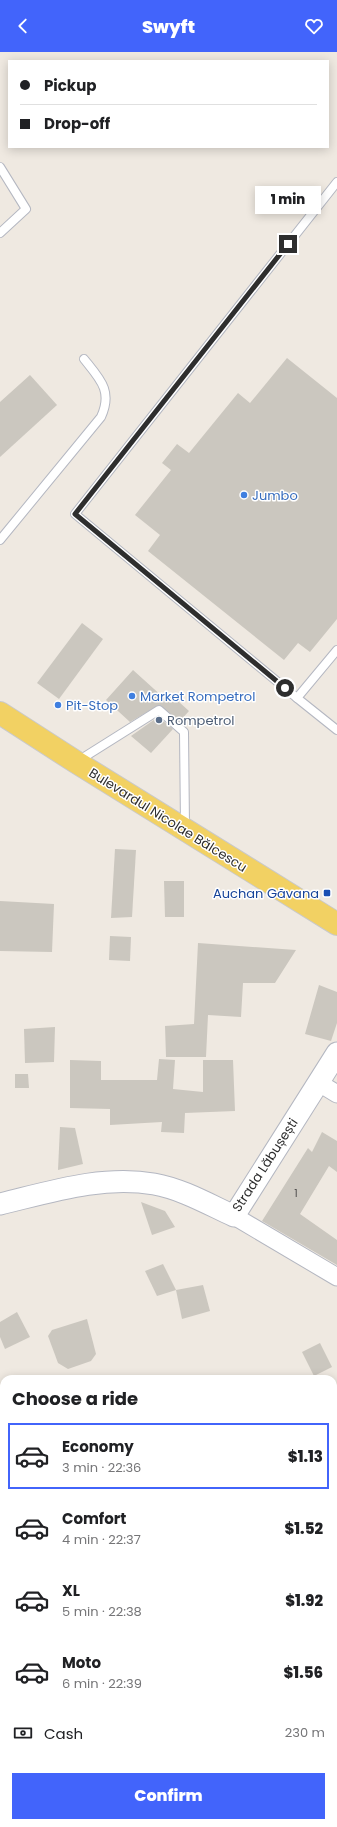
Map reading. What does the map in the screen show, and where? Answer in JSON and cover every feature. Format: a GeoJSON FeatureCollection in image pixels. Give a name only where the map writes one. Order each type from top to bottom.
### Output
{"type":"FeatureCollection","features":[{"type":"Feature","properties":{"kind":"main road","name":"Bulevardul Nicolae Bălcescu"},"geometry":{"type":"LineString","coordinates":[[0,713],[337,924]]}},
{"type":"Feature","properties":{"kind":"street","name":"Strada Lăbușești"},"geometry":{"type":"LineString","coordinates":[[0,1204],[88,1184],[121,1181],[155,1184],[186,1194],[234,1216],[337,1054]]}},
{"type":"Feature","properties":{"kind":"street"},"geometry":{"type":"LineString","coordinates":[[319,1083],[337,1094]]}},
{"type":"Feature","properties":{"kind":"street"},"geometry":{"type":"LineString","coordinates":[[234,1216],[337,1277]]}},
{"type":"Feature","properties":{"kind":"lane"},"geometry":{"type":"LineString","coordinates":[[0,167],[26,209],[0,233]]}},
{"type":"Feature","properties":{"kind":"lane"},"geometry":{"type":"LineString","coordinates":[[337,182],[75,514],[337,730]]}},
{"type":"Feature","properties":{"kind":"lane"},"geometry":{"type":"LineString","coordinates":[[0,540],[102,413],[105,401],[102,381],[84,359]]}},
{"type":"Feature","properties":{"kind":"lane"},"geometry":{"type":"LineString","coordinates":[[297,698],[337,650]]}},
{"type":"Feature","properties":{"kind":"lane"},"geometry":{"type":"LineString","coordinates":[[76,762],[159,710],[184,732],[185,829]]}},
{"type":"Feature","properties":{"kind":"building","name":"Jumbo"},"geometry":{"type":"Polygon","coordinates":[[[287,358],[337,398],[337,619],[310,652],[298,643],[284,660],[148,551],[160,535],[135,515],[171,470],[162,463],[177,444],[189,453],[238,393],[250,403],[287,358]]]}},
{"type":"Feature","properties":{"kind":"building"},"geometry":{"type":"Polygon","coordinates":[[[30,375],[57,405],[0,457],[0,402],[30,375]]]}},
{"type":"Feature","properties":{"kind":"building"},"geometry":{"type":"Polygon","coordinates":[[[82,623],[103,639],[59,699],[37,683],[82,623]]]}},
{"type":"Feature","properties":{"kind":"building","name":"Market Rompetrol"},"geometry":{"type":"Polygon","coordinates":[[[133,670],[164,698],[169,693],[189,711],[180,721],[159,705],[130,722],[106,700],[133,670]]]}},
{"type":"Feature","properties":{"kind":"building"},"geometry":{"type":"Polygon","coordinates":[[[158,717],[173,729],[151,753],[131,736],[158,717]]]}},
{"type":"Feature","properties":{"kind":"building"},"geometry":{"type":"Polygon","coordinates":[[[115,849],[136,850],[132,917],[111,918],[115,849]]]}},
{"type":"Feature","properties":{"kind":"building"},"geometry":{"type":"Polygon","coordinates":[[[164,881],[184,881],[184,917],[165,917],[164,881]]]}},
{"type":"Feature","properties":{"kind":"building"},"geometry":{"type":"Polygon","coordinates":[[[0,901],[54,904],[52,952],[0,951],[0,901]]]}},
{"type":"Feature","properties":{"kind":"building"},"geometry":{"type":"Polygon","coordinates":[[[110,936],[131,937],[130,961],[109,960],[110,936]]]}},
{"type":"Feature","properties":{"kind":"building"},"geometry":{"type":"Polygon","coordinates":[[[198,943],[296,950],[275,983],[243,983],[241,1017],[208,1015],[206,1057],[166,1057],[165,1026],[194,1024],[198,943]]]}},
{"type":"Feature","properties":{"kind":"building"},"geometry":{"type":"Polygon","coordinates":[[[319,985],[337,992],[337,1023],[331,1041],[305,1034],[319,985]]]}},
{"type":"Feature","properties":{"kind":"building"},"geometry":{"type":"Polygon","coordinates":[[[55,1027],[54,1062],[25,1063],[24,1029],[55,1027]]]}},
{"type":"Feature","properties":{"kind":"building"},"geometry":{"type":"Polygon","coordinates":[[[159,1059],[175,1060],[173,1089],[203,1092],[203,1060],[233,1060],[235,1111],[185,1113],[184,1133],[161,1132],[162,1122],[110,1125],[110,1109],[70,1108],[70,1060],[101,1061],[101,1080],[157,1080],[159,1059]]]}},
{"type":"Feature","properties":{"kind":"building"},"geometry":{"type":"Polygon","coordinates":[[[15,1074],[28,1074],[29,1088],[15,1088],[15,1074]]]}},
{"type":"Feature","properties":{"kind":"building"},"geometry":{"type":"Polygon","coordinates":[[[60,1127],[75,1128],[83,1164],[58,1170],[60,1127]]]}},
{"type":"Feature","properties":{"kind":"building"},"geometry":{"type":"Polygon","coordinates":[[[322,1132],[337,1141],[337,1172],[329,1166],[300,1214],[337,1240],[337,1265],[262,1221],[308,1148],[312,1152],[322,1132]]]}},
{"type":"Feature","properties":{"kind":"building"},"geometry":{"type":"Polygon","coordinates":[[[141,1202],[165,1211],[175,1227],[152,1235],[141,1202]]]}},
{"type":"Feature","properties":{"kind":"building"},"geometry":{"type":"Polygon","coordinates":[[[163,1264],[176,1290],[157,1296],[145,1271],[163,1264]]]}},
{"type":"Feature","properties":{"kind":"building"},"geometry":{"type":"Polygon","coordinates":[[[203,1285],[210,1311],[182,1319],[176,1290],[203,1285]]]}},
{"type":"Feature","properties":{"kind":"building"},"geometry":{"type":"Polygon","coordinates":[[[17,1312],[30,1337],[5,1349],[0,1337],[0,1322],[17,1312]]]}},
{"type":"Feature","properties":{"kind":"building"},"geometry":{"type":"Polygon","coordinates":[[[87,1319],[96,1354],[91,1361],[68,1369],[58,1363],[48,1336],[52,1330],[87,1319]]]}},
{"type":"Feature","properties":{"kind":"building"},"geometry":{"type":"Polygon","coordinates":[[[320,1343],[332,1367],[314,1375],[302,1352],[320,1343]]]}},
{"type":"Feature","properties":{"kind":"place","name":"Jumbo"},"geometry":{"type":"Point","coordinates":[244,495]}},
{"type":"Feature","properties":{"kind":"place","name":"Market Rompetrol"},"geometry":{"type":"Point","coordinates":[132,696]}},
{"type":"Feature","properties":{"kind":"place","name":"Pit-Stop"},"geometry":{"type":"Point","coordinates":[58,705]}},
{"type":"Feature","properties":{"kind":"place","name":"Rompetrol"},"geometry":{"type":"Point","coordinates":[159,720]}},
{"type":"Feature","properties":{"kind":"place","name":"Auchan Găvana"},"geometry":{"type":"Point","coordinates":[327,893]}},
{"type":"Feature","properties":{"kind":"route"},"geometry":{"type":"LineString","coordinates":[[285,688],[75,514],[288,244]]}}]}
